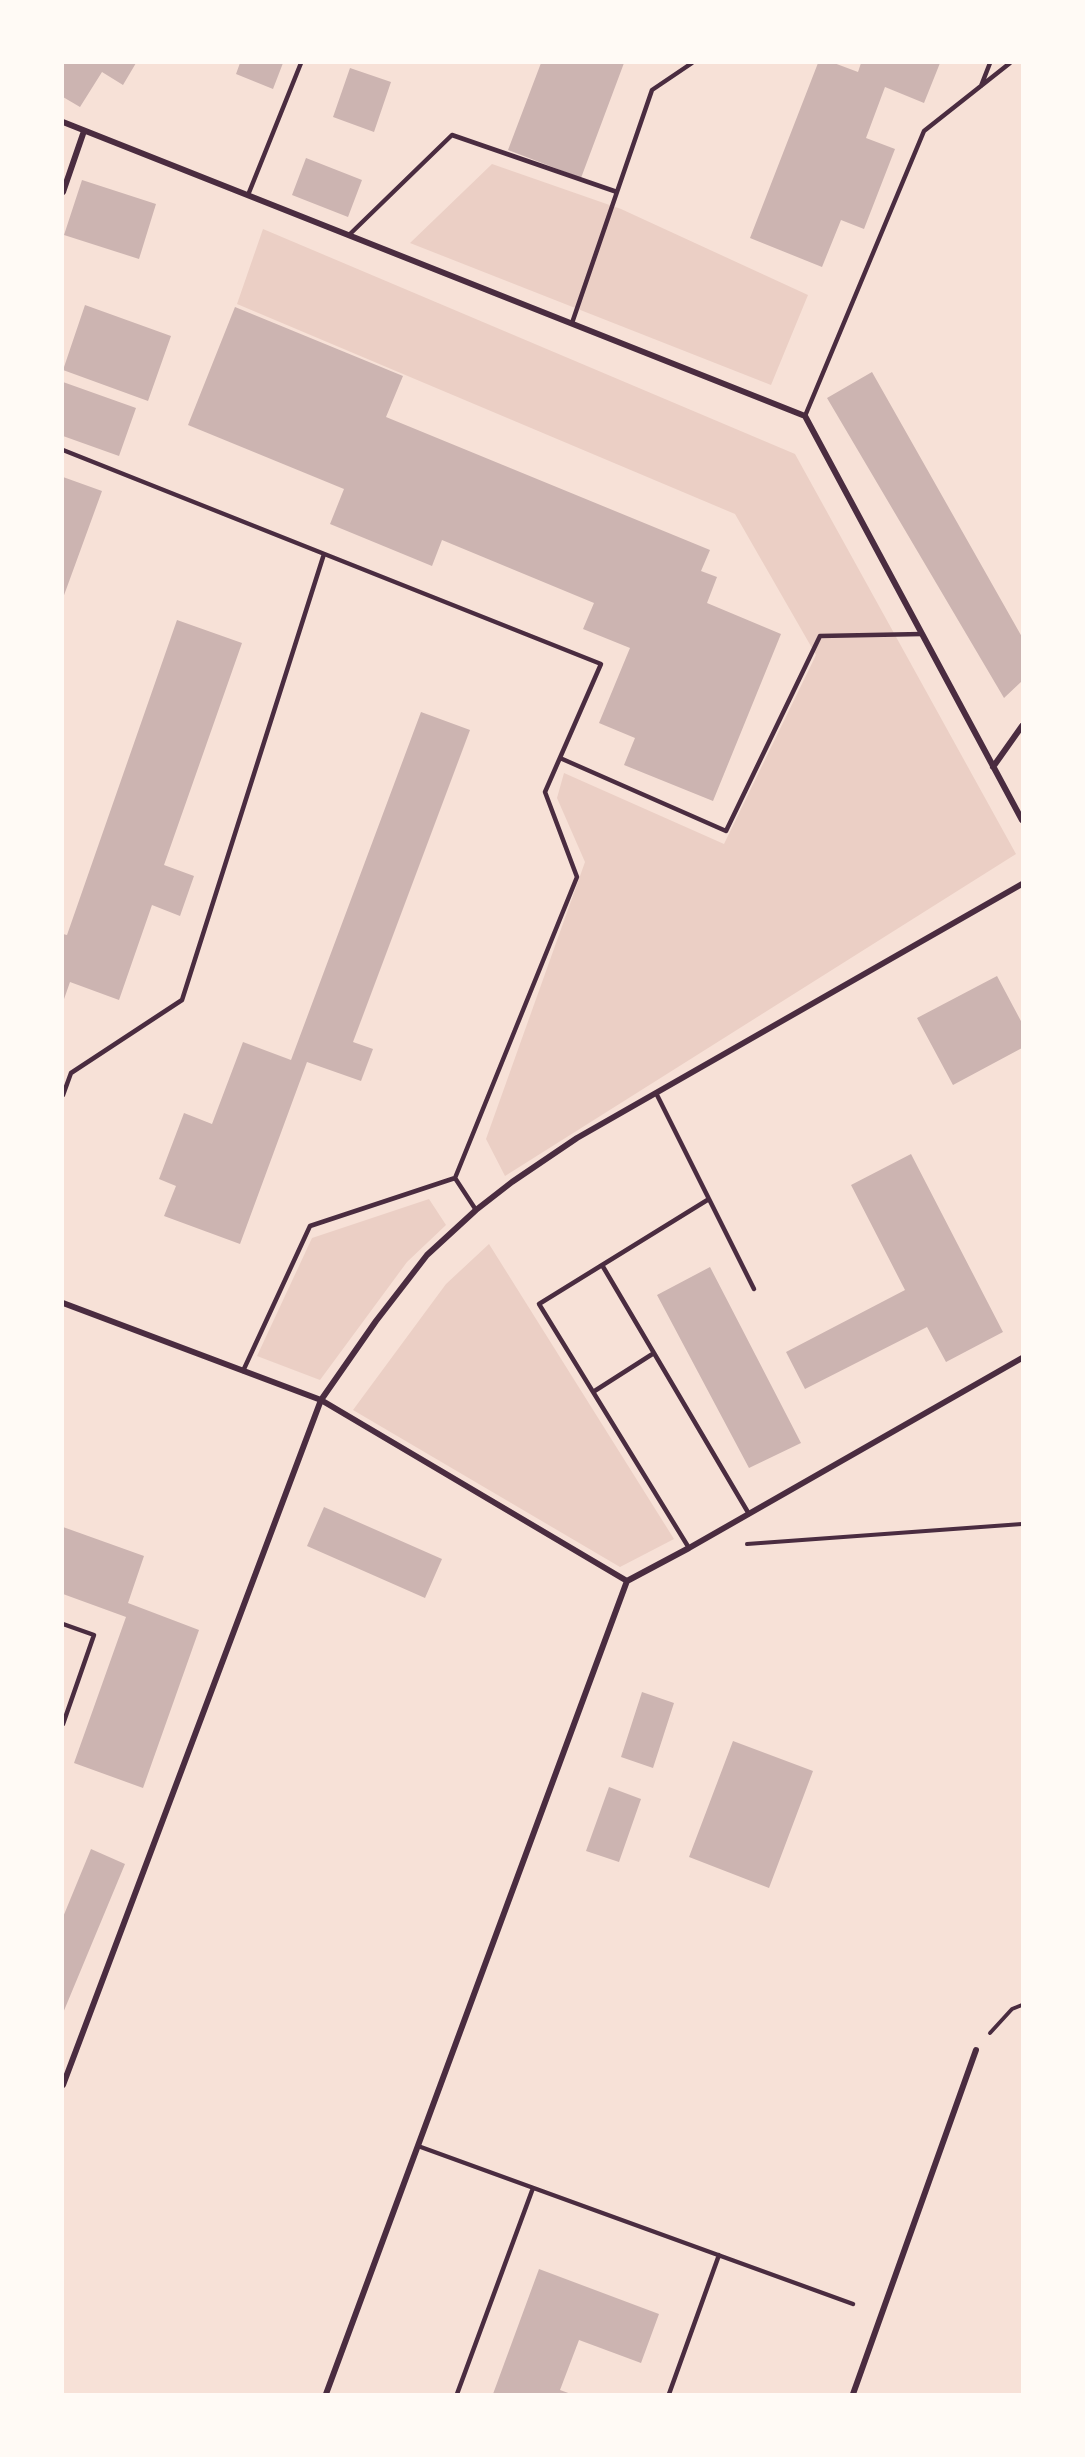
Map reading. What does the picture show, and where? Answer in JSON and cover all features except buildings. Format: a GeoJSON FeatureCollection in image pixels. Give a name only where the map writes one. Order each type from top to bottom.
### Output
{"type":"FeatureCollection","features":[{"type":"Feature","properties":{"kind":"street"},"geometry":{"type":"LineString","coordinates":[[63,122],[806,416],[1022,820]]}},
{"type":"Feature","properties":{"kind":"street"},"geometry":{"type":"LineString","coordinates":[[63,192],[84,131]]}},
{"type":"Feature","properties":{"kind":"street"},"geometry":{"type":"LineString","coordinates":[[993,767],[1022,726]]}},
{"type":"Feature","properties":{"kind":"street"},"geometry":{"type":"LineString","coordinates":[[63,2085],[321,1400],[376,1321],[427,1255],[476,1210],[512,1182],[578,1138],[1022,884]]}},
{"type":"Feature","properties":{"kind":"street"},"geometry":{"type":"LineString","coordinates":[[63,1303],[321,1400],[627,1581]]}},
{"type":"Feature","properties":{"kind":"street"},"geometry":{"type":"LineString","coordinates":[[326,2394],[627,1581],[1022,1358]]}},
{"type":"Feature","properties":{"kind":"street"},"geometry":{"type":"LineString","coordinates":[[853,2394],[975,2050]]}},
{"type":"Feature","properties":{"kind":"lane"},"geometry":{"type":"LineString","coordinates":[[248,195],[301,63]]}},
{"type":"Feature","properties":{"kind":"lane"},"geometry":{"type":"LineString","coordinates":[[572,323],[652,90],[692,63]]}},
{"type":"Feature","properties":{"kind":"lane"},"geometry":{"type":"LineString","coordinates":[[981,86],[990,63]]}},
{"type":"Feature","properties":{"kind":"lane"},"geometry":{"type":"LineString","coordinates":[[806,416],[924,131],[1010,63]]}},
{"type":"Feature","properties":{"kind":"lane"},"geometry":{"type":"LineString","coordinates":[[349,236],[452,135],[617,192]]}},
{"type":"Feature","properties":{"kind":"lane"},"geometry":{"type":"LineString","coordinates":[[63,450],[601,664],[545,792],[578,877],[455,1178],[310,1226],[243,1371]]}},
{"type":"Feature","properties":{"kind":"lane"},"geometry":{"type":"LineString","coordinates":[[63,1095],[71,1073],[182,1000],[324,554]]}},
{"type":"Feature","properties":{"kind":"lane"},"geometry":{"type":"LineString","coordinates":[[560,758],[726,831],[820,636],[922,634]]}},
{"type":"Feature","properties":{"kind":"lane"},"geometry":{"type":"LineString","coordinates":[[656,1093],[754,1289]]}},
{"type":"Feature","properties":{"kind":"lane"},"geometry":{"type":"LineString","coordinates":[[455,1178],[476,1210]]}},
{"type":"Feature","properties":{"kind":"lane"},"geometry":{"type":"LineString","coordinates":[[689,1548],[539,1304],[709,1199]]}},
{"type":"Feature","properties":{"kind":"lane"},"geometry":{"type":"LineString","coordinates":[[602,1265],[749,1514]]}},
{"type":"Feature","properties":{"kind":"lane"},"geometry":{"type":"LineString","coordinates":[[593,1392],[654,1353]]}},
{"type":"Feature","properties":{"kind":"lane"},"geometry":{"type":"LineString","coordinates":[[63,1624],[94,1635],[63,1724]]}},
{"type":"Feature","properties":{"kind":"lane"},"geometry":{"type":"LineString","coordinates":[[418,2146],[854,2304]]}},
{"type":"Feature","properties":{"kind":"lane"},"geometry":{"type":"LineString","coordinates":[[457,2394],[533,2188]]}},
{"type":"Feature","properties":{"kind":"lane"},"geometry":{"type":"LineString","coordinates":[[669,2394],[719,2255]]}},
{"type":"Feature","properties":{"kind":"path"},"geometry":{"type":"LineString","coordinates":[[736,1544],[1022,1524]]}},
{"type":"Feature","properties":{"kind":"path"},"geometry":{"type":"LineString","coordinates":[[975,2050],[1012,2008],[1022,2005]]}},
{"type":"Feature","properties":{"kind":"shaded area"},"geometry":{"type":"Polygon","coordinates":[[[492,164],[621,209],[808,295],[771,385],[410,243],[492,164]]]}},
{"type":"Feature","properties":{"kind":"shaded area"},"geometry":{"type":"Polygon","coordinates":[[[263,229],[795,454],[1016,854],[505,1176],[486,1139],[585,862],[557,798],[564,773],[724,844],[816,655],[735,514],[237,304],[263,229]]]}},
{"type":"Feature","properties":{"kind":"shaded area"},"geometry":{"type":"Polygon","coordinates":[[[429,1199],[446,1225],[407,1262],[320,1380],[257,1356],[312,1238],[429,1199]]]}},
{"type":"Feature","properties":{"kind":"shaded area"},"geometry":{"type":"Polygon","coordinates":[[[489,1244],[674,1539],[620,1567],[353,1410],[446,1284],[489,1244]]]}}]}
